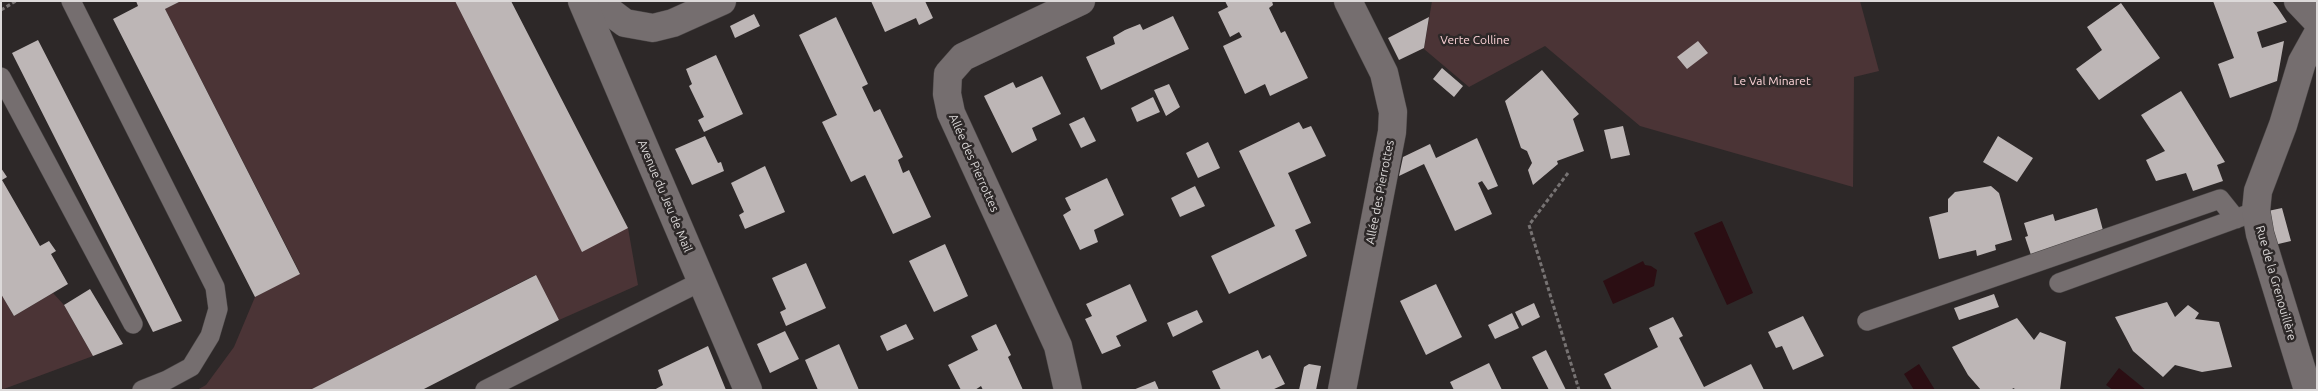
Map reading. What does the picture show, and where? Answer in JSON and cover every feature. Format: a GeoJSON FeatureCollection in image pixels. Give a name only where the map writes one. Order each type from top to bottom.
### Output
{"type":"FeatureCollection","features":[{"type":"Feature","properties":{"kind":"street","name":"Avenue du Jeu de Mail"},"geometry":{"type":"LineString","coordinates":[[582,1],[748,390]]}},
{"type":"Feature","properties":{"kind":"street"},"geometry":{"type":"LineString","coordinates":[[596,1],[625,23],[653,28],[673,23],[722,1]]}},
{"type":"Feature","properties":{"kind":"street","name":"Allée des Pierrottes"},"geometry":{"type":"LineString","coordinates":[[1068,390],[1058,346],[951,113],[947,94],[948,74],[963,57],[1080,1]]}},
{"type":"Feature","properties":{"kind":"street","name":"Allée des Pierrottes"},"geometry":{"type":"LineString","coordinates":[[1342,390],[1392,132],[1393,112],[1384,73],[1348,1]]}},
{"type":"Feature","properties":{"kind":"street"},"geometry":{"type":"LineString","coordinates":[[2298,1],[2317,21]]}},
{"type":"Feature","properties":{"kind":"street","name":"Rue de la Grenouillère"},"geometry":{"type":"LineString","coordinates":[[2308,390],[2260,234],[2246,215],[2258,191],[2283,125],[2302,62],[2317,35]]}},
{"type":"Feature","properties":{"kind":"lane"},"geometry":{"type":"LineString","coordinates":[[71,1],[215,288],[218,309],[210,336],[191,367],[167,380],[142,390]]}},
{"type":"Feature","properties":{"kind":"lane"},"geometry":{"type":"LineString","coordinates":[[1,77],[134,324]]}},
{"type":"Feature","properties":{"kind":"lane"},"geometry":{"type":"LineString","coordinates":[[1867,321],[2220,199],[2246,215]]}},
{"type":"Feature","properties":{"kind":"lane"},"geometry":{"type":"LineString","coordinates":[[2059,284],[2246,215]]}},
{"type":"Feature","properties":{"kind":"lane"},"geometry":{"type":"LineString","coordinates":[[485,390],[702,281]]}},
{"type":"Feature","properties":{"kind":"path"},"geometry":{"type":"LineString","coordinates":[[1,10],[16,1]]}},
{"type":"Feature","properties":{"kind":"path"},"geometry":{"type":"LineString","coordinates":[[1568,172],[1529,225],[1578,390]]}},
{"type":"Feature","properties":{"kind":"green space"},"geometry":{"type":"Polygon","coordinates":[[[181,1],[455,1],[628,228],[638,285],[559,320],[535,275],[310,390],[197,390],[206,385],[234,347],[255,297],[300,273],[165,9],[181,1]]]}},
{"type":"Feature","properties":{"kind":"green space","name":"Le Val Minaret"},"geometry":{"type":"Polygon","coordinates":[[[1432,1],[1860,1],[1879,71],[1854,77],[1853,187],[1640,126],[1545,46],[1469,87],[1424,49],[1432,1]]]}},
{"type":"Feature","properties":{"kind":"green space"},"geometry":{"type":"Polygon","coordinates":[[[53,293],[64,305],[93,356],[1,390],[1,294],[14,316],[53,293]]]}},
{"type":"Feature","properties":{"kind":"shaded area"},"geometry":{"type":"Polygon","coordinates":[[[1722,221],[1753,293],[1727,305],[1694,233],[1722,221]]]}},
{"type":"Feature","properties":{"kind":"shaded area"},"geometry":{"type":"Polygon","coordinates":[[[1643,261],[1645,265],[1657,270],[1654,286],[1613,304],[1603,281],[1643,261]]]}},
{"type":"Feature","properties":{"kind":"shaded area"},"geometry":{"type":"Polygon","coordinates":[[[1919,364],[1935,390],[1914,390],[1904,374],[1919,364]]]}},
{"type":"Feature","properties":{"kind":"shaded area"},"geometry":{"type":"Polygon","coordinates":[[[2119,368],[2146,390],[2113,390],[2106,385],[2119,368]]]}},
{"type":"Feature","properties":{"kind":"building"},"geometry":{"type":"Polygon","coordinates":[[[136,1],[181,1],[165,9],[300,274],[255,297],[113,19],[138,6],[136,1]]]}},
{"type":"Feature","properties":{"kind":"building"},"geometry":{"type":"Polygon","coordinates":[[[455,1],[511,1],[628,228],[582,252],[455,1]]]}},
{"type":"Feature","properties":{"kind":"building"},"geometry":{"type":"Polygon","coordinates":[[[871,1],[925,1],[933,18],[919,25],[916,18],[885,32],[871,1]]]}},
{"type":"Feature","properties":{"kind":"building"},"geometry":{"type":"Polygon","coordinates":[[[1225,1],[1272,1],[1273,5],[1269,8],[1281,33],[1285,31],[1308,78],[1270,96],[1265,84],[1245,94],[1223,46],[1242,37],[1239,32],[1230,37],[1218,12],[1228,7],[1225,1]]]}},
{"type":"Feature","properties":{"kind":"building"},"geometry":{"type":"Polygon","coordinates":[[[2213,1],[2272,1],[2277,7],[2287,22],[2257,32],[2262,48],[2284,41],[2277,81],[2230,98],[2218,64],[2234,58],[2213,1]]]}},
{"type":"Feature","properties":{"kind":"building"},"geometry":{"type":"Polygon","coordinates":[[[2121,3],[2160,58],[2099,100],[2076,69],[2102,50],[2087,27],[2121,3]]]}},
{"type":"Feature","properties":{"kind":"building"},"geometry":{"type":"Polygon","coordinates":[[[754,14],[760,26],[735,38],[730,26],[754,14]]]}},
{"type":"Feature","properties":{"kind":"building"},"geometry":{"type":"Polygon","coordinates":[[[1173,16],[1189,49],[1101,90],[1086,57],[1115,44],[1113,37],[1125,30],[1140,24],[1143,30],[1173,16]]]}},
{"type":"Feature","properties":{"kind":"building"},"geometry":{"type":"Polygon","coordinates":[[[836,17],[868,84],[862,87],[874,112],[880,109],[903,157],[898,160],[903,173],[909,170],[931,217],[893,234],[865,175],[851,182],[822,122],[837,115],[799,35],[836,17]]]}},
{"type":"Feature","properties":{"kind":"building"},"geometry":{"type":"Polygon","coordinates":[[[1429,17],[1424,48],[1399,60],[1388,38],[1429,17]]]}},
{"type":"Feature","properties":{"kind":"building"},"geometry":{"type":"Polygon","coordinates":[[[38,40],[182,321],[153,332],[12,53],[38,40]]]}},
{"type":"Feature","properties":{"kind":"building"},"geometry":{"type":"Polygon","coordinates":[[[1698,41],[1708,53],[1687,69],[1677,57],[1698,41]]]}},
{"type":"Feature","properties":{"kind":"building"},"geometry":{"type":"Polygon","coordinates":[[[716,55],[743,114],[704,132],[698,120],[704,117],[689,86],[692,84],[686,69],[716,55]]]}},
{"type":"Feature","properties":{"kind":"building"},"geometry":{"type":"Polygon","coordinates":[[[1442,68],[1463,86],[1454,97],[1433,79],[1442,68]]]}},
{"type":"Feature","properties":{"kind":"building"},"geometry":{"type":"Polygon","coordinates":[[[1542,70],[1579,114],[1573,119],[1584,151],[1557,161],[1558,164],[1533,185],[1528,170],[1532,163],[1527,151],[1521,148],[1505,101],[1542,70]]]}},
{"type":"Feature","properties":{"kind":"building"},"geometry":{"type":"Polygon","coordinates":[[[1042,76],[1061,114],[1032,128],[1037,140],[1012,153],[984,96],[1013,82],[1016,88],[1042,76]]]}},
{"type":"Feature","properties":{"kind":"building"},"geometry":{"type":"Polygon","coordinates":[[[1169,84],[1180,107],[1166,116],[1154,90],[1169,84]]]}},
{"type":"Feature","properties":{"kind":"building"},"geometry":{"type":"Polygon","coordinates":[[[2181,91],[2225,162],[2217,165],[2223,181],[2193,191],[2186,173],[2156,181],[2146,160],[2165,151],[2141,115],[2181,91]]]}},
{"type":"Feature","properties":{"kind":"building"},"geometry":{"type":"Polygon","coordinates":[[[1153,97],[1160,112],[1137,122],[1131,108],[1153,97]]]}},
{"type":"Feature","properties":{"kind":"building"},"geometry":{"type":"Polygon","coordinates":[[[1084,117],[1096,141],[1081,148],[1069,124],[1084,117]]]}},
{"type":"Feature","properties":{"kind":"building"},"geometry":{"type":"Polygon","coordinates":[[[1299,122],[1303,129],[1311,126],[1326,156],[1288,173],[1311,223],[1295,230],[1307,256],[1229,294],[1211,256],[1275,226],[1239,151],[1299,122]]]}},
{"type":"Feature","properties":{"kind":"building"},"geometry":{"type":"Polygon","coordinates":[[[1623,126],[1630,155],[1611,159],[1604,130],[1623,126]]]}},
{"type":"Feature","properties":{"kind":"building"},"geometry":{"type":"Polygon","coordinates":[[[705,136],[718,163],[721,162],[724,171],[692,185],[675,149],[705,136]]]}},
{"type":"Feature","properties":{"kind":"building"},"geometry":{"type":"Polygon","coordinates":[[[1998,136],[2033,158],[2017,182],[1983,162],[1998,136]]]}},
{"type":"Feature","properties":{"kind":"building"},"geometry":{"type":"Polygon","coordinates":[[[1477,138],[1498,186],[1488,190],[1482,181],[1478,183],[1492,214],[1455,231],[1424,164],[1399,176],[1403,157],[1430,144],[1436,158],[1477,138]]]}},
{"type":"Feature","properties":{"kind":"building"},"geometry":{"type":"Polygon","coordinates":[[[1208,142],[1220,168],[1198,178],[1186,153],[1208,142]]]}},
{"type":"Feature","properties":{"kind":"building"},"geometry":{"type":"Polygon","coordinates":[[[765,166],[785,212],[745,229],[739,215],[744,212],[731,183],[765,166]]]}},
{"type":"Feature","properties":{"kind":"building"},"geometry":{"type":"Polygon","coordinates":[[[1,168],[7,177],[2,180],[40,246],[49,241],[56,251],[51,254],[68,284],[14,316],[1,294],[1,168]]]}},
{"type":"Feature","properties":{"kind":"building"},"geometry":{"type":"Polygon","coordinates":[[[1107,178],[1124,215],[1094,230],[1098,242],[1080,250],[1063,215],[1071,210],[1065,198],[1107,178]]]}},
{"type":"Feature","properties":{"kind":"building"},"geometry":{"type":"Polygon","coordinates":[[[1195,186],[1205,206],[1180,217],[1171,198],[1195,186]]]}},
{"type":"Feature","properties":{"kind":"building"},"geometry":{"type":"Polygon","coordinates":[[[1991,186],[1999,193],[2012,240],[1995,245],[1996,250],[1977,256],[1976,250],[1939,259],[1929,217],[1948,212],[1948,199],[1955,192],[1991,186]]]}},
{"type":"Feature","properties":{"kind":"building"},"geometry":{"type":"Polygon","coordinates":[[[2097,208],[2104,234],[2032,258],[2025,237],[2028,236],[2024,223],[2053,214],[2055,221],[2097,208]]]}},
{"type":"Feature","properties":{"kind":"building"},"geometry":{"type":"Polygon","coordinates":[[[2282,208],[2291,241],[2274,245],[2268,211],[2282,208]]]}},
{"type":"Feature","properties":{"kind":"building"},"geometry":{"type":"Polygon","coordinates":[[[945,244],[968,296],[934,312],[909,261],[945,244]]]}},
{"type":"Feature","properties":{"kind":"building"},"geometry":{"type":"Polygon","coordinates":[[[806,263],[826,308],[786,326],[780,312],[786,309],[772,278],[806,263]]]}},
{"type":"Feature","properties":{"kind":"building"},"geometry":{"type":"Polygon","coordinates":[[[536,275],[559,320],[422,390],[310,390],[536,275]]]}},
{"type":"Feature","properties":{"kind":"building"},"geometry":{"type":"Polygon","coordinates":[[[1130,284],[1147,321],[1116,336],[1121,346],[1102,354],[1085,319],[1092,316],[1086,304],[1130,284]]]}},
{"type":"Feature","properties":{"kind":"building"},"geometry":{"type":"Polygon","coordinates":[[[1436,284],[1462,337],[1426,355],[1400,301],[1436,284]]]}},
{"type":"Feature","properties":{"kind":"building"},"geometry":{"type":"Polygon","coordinates":[[[90,289],[123,344],[93,356],[64,305],[90,289]]]}},
{"type":"Feature","properties":{"kind":"building"},"geometry":{"type":"Polygon","coordinates":[[[1994,294],[1999,307],[1959,320],[1954,308],[1994,294]]]}},
{"type":"Feature","properties":{"kind":"building"},"geometry":{"type":"Polygon","coordinates":[[[2167,302],[2175,317],[2188,305],[2199,313],[2195,319],[2219,322],[2232,367],[2202,372],[2175,365],[2163,377],[2133,351],[2115,317],[2167,302]]]}},
{"type":"Feature","properties":{"kind":"building"},"geometry":{"type":"Polygon","coordinates":[[[1534,303],[1540,317],[1522,326],[1515,312],[1534,303]]]}},
{"type":"Feature","properties":{"kind":"building"},"geometry":{"type":"Polygon","coordinates":[[[1197,310],[1203,322],[1173,337],[1167,323],[1197,310]]]}},
{"type":"Feature","properties":{"kind":"building"},"geometry":{"type":"Polygon","coordinates":[[[1512,313],[1519,328],[1495,339],[1488,325],[1512,313]]]}},
{"type":"Feature","properties":{"kind":"building"},"geometry":{"type":"Polygon","coordinates":[[[1803,316],[1824,356],[1793,370],[1782,346],[1776,348],[1768,332],[1803,316]]]}},
{"type":"Feature","properties":{"kind":"building"},"geometry":{"type":"Polygon","coordinates":[[[1673,317],[1683,336],[1679,338],[1704,387],[1751,364],[1764,390],[1612,390],[1604,374],[1658,347],[1649,328],[1673,317]]]}},
{"type":"Feature","properties":{"kind":"building"},"geometry":{"type":"Polygon","coordinates":[[[2017,318],[2034,340],[2040,332],[2066,342],[2060,390],[2017,390],[2013,388],[2012,390],[1981,390],[1968,375],[1952,347],[2017,318]]]}},
{"type":"Feature","properties":{"kind":"building"},"geometry":{"type":"Polygon","coordinates":[[[906,324],[914,339],[887,351],[880,336],[906,324]]]}},
{"type":"Feature","properties":{"kind":"building"},"geometry":{"type":"Polygon","coordinates":[[[996,324],[1011,355],[1008,357],[1023,390],[983,390],[981,386],[975,390],[961,390],[948,365],[978,350],[971,336],[996,324]]]}},
{"type":"Feature","properties":{"kind":"building"},"geometry":{"type":"Polygon","coordinates":[[[785,331],[799,359],[770,373],[757,344],[785,331]]]}},
{"type":"Feature","properties":{"kind":"building"},"geometry":{"type":"Polygon","coordinates":[[[839,344],[859,390],[818,390],[805,360],[839,344]]]}},
{"type":"Feature","properties":{"kind":"building"},"geometry":{"type":"Polygon","coordinates":[[[708,346],[726,390],[654,390],[663,385],[658,370],[708,346]]]}},
{"type":"Feature","properties":{"kind":"building"},"geometry":{"type":"Polygon","coordinates":[[[1258,350],[1262,359],[1270,355],[1285,384],[1272,390],[1221,390],[1212,371],[1258,350]]]}},
{"type":"Feature","properties":{"kind":"building"},"geometry":{"type":"Polygon","coordinates":[[[1546,350],[1566,390],[1549,390],[1532,357],[1546,350]]]}},
{"type":"Feature","properties":{"kind":"building"},"geometry":{"type":"Polygon","coordinates":[[[1489,363],[1502,390],[1454,390],[1450,382],[1489,363]]]}},
{"type":"Feature","properties":{"kind":"building"},"geometry":{"type":"Polygon","coordinates":[[[1309,364],[1321,366],[1316,390],[1299,390],[1304,367],[1309,364]]]}},
{"type":"Feature","properties":{"kind":"building"},"geometry":{"type":"Polygon","coordinates":[[[1155,381],[1159,390],[1133,390],[1155,381]]]}},
{"type":"Feature","properties":{"kind":"park label","name":"Verte Colline"},"geometry":{"type":"Point","coordinates":[1475,40]}}]}
